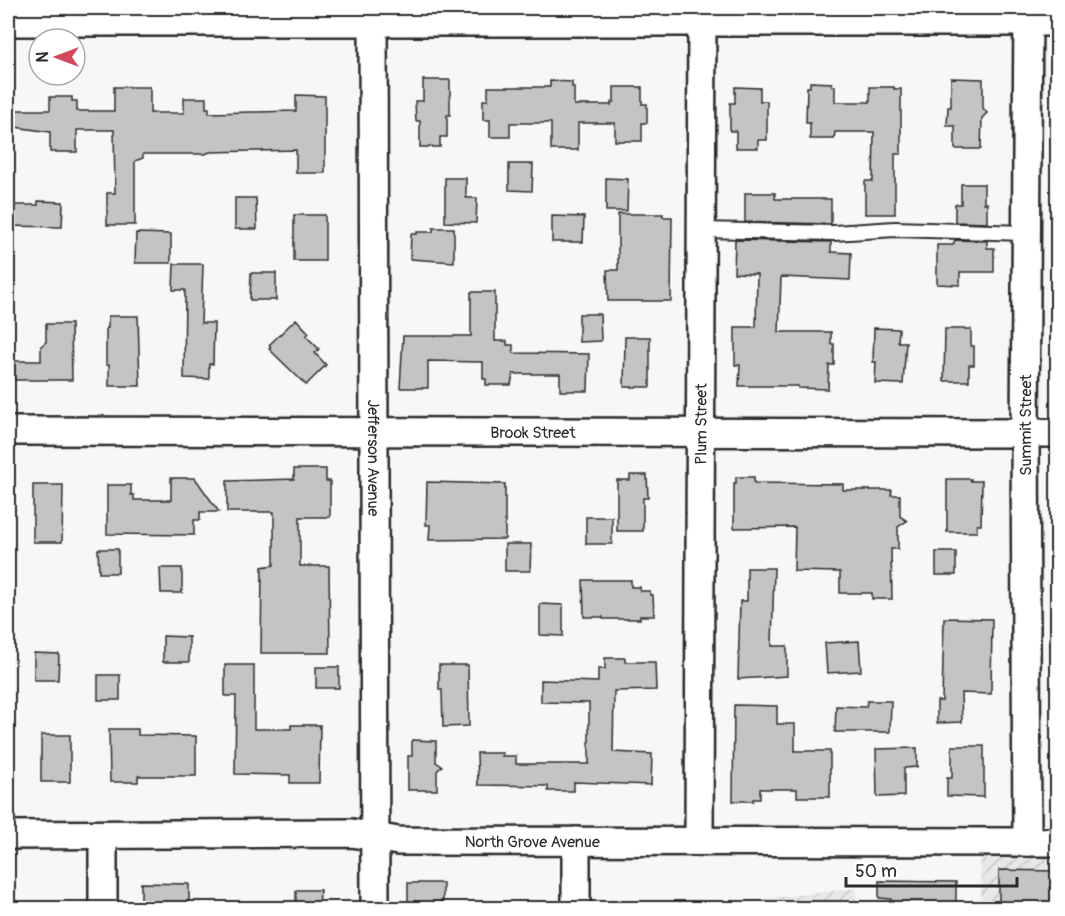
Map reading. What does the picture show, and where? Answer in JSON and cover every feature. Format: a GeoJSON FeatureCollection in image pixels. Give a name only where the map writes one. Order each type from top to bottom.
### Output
{"type":"FeatureCollection","features":[{"type":"Feature","properties":{"kind":"street"},"geometry":{"type":"LineString","coordinates":[[8,22],[373,15],[1028,15],[1058,22]]}},
{"type":"Feature","properties":{"kind":"street","name":"Jefferson Avenue"},"geometry":{"type":"LineString","coordinates":[[373,15],[375,909]]}},
{"type":"Feature","properties":{"kind":"street","name":"Plum Street"},"geometry":{"type":"LineString","coordinates":[[699,841],[702,15]]}},
{"type":"Feature","properties":{"kind":"street","name":"Summit Street"},"geometry":{"type":"LineString","coordinates":[[1027,842],[1025,433],[1028,15]]}},
{"type":"Feature","properties":{"kind":"street","name":"Brook Street"},"geometry":{"type":"LineString","coordinates":[[8,431],[1058,433]]}},
{"type":"Feature","properties":{"kind":"street","name":"North Grove Avenue"},"geometry":{"type":"LineString","coordinates":[[8,835],[352,833],[398,841],[1058,842]]}},
{"type":"Feature","properties":{"kind":"street"},"geometry":{"type":"LineString","coordinates":[[103,835],[103,909]]}},
{"type":"Feature","properties":{"kind":"street"},"geometry":{"type":"LineString","coordinates":[[576,841],[576,909]]}},
{"type":"Feature","properties":{"kind":"lane"},"geometry":{"type":"LineString","coordinates":[[700,230],[834,233],[895,229],[1027,233]]}},
{"type":"Feature","properties":{"kind":"shaded area"},"geometry":{"type":"Polygon","coordinates":[[[980,842],[1057,842],[1057,908],[981,908],[980,842]]]}},
{"type":"Feature","properties":{"kind":"shaded area"},"geometry":{"type":"Polygon","coordinates":[[[857,888],[855,908],[711,908],[711,905],[857,888]]]}},
{"type":"Feature","properties":{"kind":"building"},"geometry":{"type":"Polygon","coordinates":[[[951,78],[983,79],[983,108],[987,113],[982,118],[981,149],[955,149],[955,126],[947,126],[948,107],[951,107],[951,78]]]}},
{"type":"Feature","properties":{"kind":"building"},"geometry":{"type":"Polygon","coordinates":[[[423,80],[450,80],[450,115],[447,115],[447,137],[440,137],[440,147],[420,147],[420,121],[416,121],[415,101],[423,101],[423,80]]]}},
{"type":"Feature","properties":{"kind":"building"},"geometry":{"type":"Polygon","coordinates":[[[550,81],[572,82],[574,105],[611,105],[611,102],[614,102],[614,87],[642,87],[642,104],[647,104],[647,123],[642,123],[642,141],[615,141],[615,123],[578,123],[578,150],[551,150],[551,123],[510,123],[510,137],[490,137],[490,120],[483,120],[483,100],[488,100],[488,87],[550,87],[550,81]]]}},
{"type":"Feature","properties":{"kind":"building"},"geometry":{"type":"Polygon","coordinates":[[[810,82],[832,83],[832,86],[835,86],[835,102],[870,102],[870,87],[901,89],[901,154],[895,154],[895,214],[865,214],[865,181],[873,181],[874,132],[835,132],[834,139],[810,139],[810,123],[806,123],[807,87],[810,87],[810,82]]]}},
{"type":"Feature","properties":{"kind":"building"},"geometry":{"type":"Polygon","coordinates":[[[114,87],[150,87],[150,113],[184,113],[184,98],[206,98],[206,108],[209,108],[209,113],[296,111],[296,95],[325,96],[325,173],[296,173],[296,150],[143,154],[143,158],[135,161],[135,225],[107,225],[107,193],[115,193],[114,130],[77,130],[77,152],[50,152],[50,132],[8,126],[8,110],[50,110],[50,97],[72,97],[72,101],[77,101],[77,111],[114,111],[114,87]]]}},
{"type":"Feature","properties":{"kind":"building"},"geometry":{"type":"Polygon","coordinates":[[[735,87],[760,88],[760,101],[767,101],[767,140],[758,140],[758,148],[736,148],[736,131],[730,131],[730,103],[735,103],[735,87]]]}},
{"type":"Feature","properties":{"kind":"building"},"geometry":{"type":"Polygon","coordinates":[[[509,164],[533,164],[532,191],[509,190],[509,164]]]}},
{"type":"Feature","properties":{"kind":"building"},"geometry":{"type":"Polygon","coordinates":[[[445,178],[466,178],[466,198],[477,198],[476,223],[445,222],[445,178]]]}},
{"type":"Feature","properties":{"kind":"building"},"geometry":{"type":"Polygon","coordinates":[[[606,178],[628,179],[627,211],[606,211],[606,178]]]}},
{"type":"Feature","properties":{"kind":"building"},"geometry":{"type":"Polygon","coordinates":[[[961,184],[984,184],[987,223],[955,222],[955,204],[961,204],[961,184]]]}},
{"type":"Feature","properties":{"kind":"building"},"geometry":{"type":"Polygon","coordinates":[[[745,193],[775,193],[775,199],[831,199],[831,224],[745,222],[745,193]]]}},
{"type":"Feature","properties":{"kind":"building"},"geometry":{"type":"Polygon","coordinates":[[[235,198],[256,198],[257,229],[235,229],[235,198]]]}},
{"type":"Feature","properties":{"kind":"building"},"geometry":{"type":"Polygon","coordinates":[[[38,201],[63,202],[62,227],[8,226],[8,205],[38,205],[38,201]]]}},
{"type":"Feature","properties":{"kind":"building"},"geometry":{"type":"Polygon","coordinates":[[[618,214],[663,214],[663,217],[672,217],[671,301],[608,301],[607,270],[618,270],[618,214]]]}},
{"type":"Feature","properties":{"kind":"building"},"geometry":{"type":"Polygon","coordinates":[[[294,215],[325,215],[325,261],[294,261],[294,215]]]}},
{"type":"Feature","properties":{"kind":"building"},"geometry":{"type":"Polygon","coordinates":[[[552,216],[584,217],[583,242],[552,242],[552,216]]]}},
{"type":"Feature","properties":{"kind":"building"},"geometry":{"type":"Polygon","coordinates":[[[433,228],[454,228],[454,262],[410,259],[411,234],[433,232],[433,228]]]}},
{"type":"Feature","properties":{"kind":"building"},"geometry":{"type":"Polygon","coordinates":[[[136,233],[171,234],[171,263],[135,263],[136,233]]]}},
{"type":"Feature","properties":{"kind":"building"},"geometry":{"type":"Polygon","coordinates":[[[735,240],[831,242],[831,252],[851,253],[850,280],[781,277],[779,332],[831,332],[831,344],[834,344],[834,365],[829,365],[828,389],[798,388],[798,386],[739,386],[740,365],[735,365],[735,327],[756,327],[757,274],[734,273],[735,240]]]}},
{"type":"Feature","properties":{"kind":"building"},"geometry":{"type":"Polygon","coordinates":[[[955,240],[987,241],[987,248],[994,248],[994,272],[960,272],[960,285],[937,284],[937,245],[953,245],[955,240]]]}},
{"type":"Feature","properties":{"kind":"building"},"geometry":{"type":"Polygon","coordinates":[[[174,264],[203,264],[201,323],[214,323],[213,364],[209,364],[209,379],[184,378],[185,290],[173,290],[174,264]]]}},
{"type":"Feature","properties":{"kind":"building"},"geometry":{"type":"Polygon","coordinates":[[[251,273],[276,273],[276,300],[250,300],[251,273]]]}},
{"type":"Feature","properties":{"kind":"building"},"geometry":{"type":"Polygon","coordinates":[[[471,292],[495,292],[495,341],[507,341],[507,345],[513,345],[513,353],[589,354],[588,391],[560,391],[560,374],[513,374],[511,385],[486,385],[486,379],[483,379],[483,362],[428,361],[428,388],[400,388],[403,336],[471,336],[471,292]]]}},
{"type":"Feature","properties":{"kind":"building"},"geometry":{"type":"Polygon","coordinates":[[[579,314],[600,314],[601,341],[579,342],[579,314]]]}},
{"type":"Feature","properties":{"kind":"building"},"geometry":{"type":"Polygon","coordinates":[[[108,316],[138,316],[140,386],[109,386],[109,365],[106,365],[108,316]]]}},
{"type":"Feature","properties":{"kind":"building"},"geometry":{"type":"Polygon","coordinates":[[[296,319],[309,333],[306,336],[319,349],[315,353],[326,365],[306,385],[269,349],[271,347],[269,345],[296,319]]]}},
{"type":"Feature","properties":{"kind":"building"},"geometry":{"type":"Polygon","coordinates":[[[46,324],[71,324],[72,380],[8,380],[8,361],[41,361],[41,346],[46,342],[46,324]]]}},
{"type":"Feature","properties":{"kind":"building"},"geometry":{"type":"Polygon","coordinates":[[[874,328],[899,329],[898,342],[906,342],[903,384],[875,383],[874,328]]]}},
{"type":"Feature","properties":{"kind":"building"},"geometry":{"type":"Polygon","coordinates":[[[945,329],[971,329],[974,365],[969,365],[969,381],[944,381],[945,329]]]}},
{"type":"Feature","properties":{"kind":"building"},"geometry":{"type":"Polygon","coordinates":[[[625,337],[650,337],[650,387],[624,387],[625,337]]]}},
{"type":"Feature","properties":{"kind":"building"},"geometry":{"type":"Polygon","coordinates":[[[294,469],[326,469],[326,481],[330,481],[330,517],[300,517],[300,566],[329,566],[330,653],[261,653],[262,567],[274,565],[274,512],[227,512],[227,481],[294,479],[294,469]]]}},
{"type":"Feature","properties":{"kind":"building"},"geometry":{"type":"Polygon","coordinates":[[[630,475],[647,475],[648,498],[643,498],[643,531],[617,531],[617,480],[630,480],[630,475]]]}},
{"type":"Feature","properties":{"kind":"building"},"geometry":{"type":"Polygon","coordinates":[[[736,477],[754,477],[754,483],[843,484],[843,490],[892,490],[891,495],[900,495],[900,516],[907,521],[898,527],[898,549],[891,549],[892,599],[872,599],[872,593],[840,593],[840,572],[794,571],[795,527],[734,528],[736,477]]]}},
{"type":"Feature","properties":{"kind":"building"},"geometry":{"type":"Polygon","coordinates":[[[171,478],[195,478],[219,512],[200,512],[200,520],[194,520],[194,535],[107,534],[107,485],[131,485],[131,495],[134,495],[134,500],[171,500],[171,478]]]}},
{"type":"Feature","properties":{"kind":"building"},"geometry":{"type":"Polygon","coordinates":[[[947,479],[982,481],[981,525],[977,525],[977,532],[947,532],[947,479]]]}},
{"type":"Feature","properties":{"kind":"building"},"geometry":{"type":"Polygon","coordinates":[[[427,482],[505,484],[505,539],[429,540],[430,525],[426,525],[427,482]]]}},
{"type":"Feature","properties":{"kind":"building"},"geometry":{"type":"Polygon","coordinates":[[[33,485],[63,485],[62,542],[33,542],[33,485]]]}},
{"type":"Feature","properties":{"kind":"building"},"geometry":{"type":"Polygon","coordinates":[[[586,517],[612,517],[612,544],[586,544],[586,517]]]}},
{"type":"Feature","properties":{"kind":"building"},"geometry":{"type":"Polygon","coordinates":[[[505,544],[531,544],[530,571],[505,571],[505,544]]]}},
{"type":"Feature","properties":{"kind":"building"},"geometry":{"type":"Polygon","coordinates":[[[98,549],[118,549],[118,573],[99,573],[98,549]]]}},
{"type":"Feature","properties":{"kind":"building"},"geometry":{"type":"Polygon","coordinates":[[[936,552],[956,552],[956,575],[936,575],[936,552]]]}},
{"type":"Feature","properties":{"kind":"building"},"geometry":{"type":"Polygon","coordinates":[[[160,568],[182,568],[182,593],[161,593],[160,568]]]}},
{"type":"Feature","properties":{"kind":"building"},"geometry":{"type":"Polygon","coordinates":[[[747,568],[774,568],[772,646],[787,646],[787,676],[738,679],[740,601],[747,601],[747,568]]]}},
{"type":"Feature","properties":{"kind":"building"},"geometry":{"type":"Polygon","coordinates":[[[583,580],[631,580],[631,587],[640,587],[640,591],[650,591],[650,595],[653,595],[654,616],[640,616],[640,619],[584,617],[583,580]]]}},
{"type":"Feature","properties":{"kind":"building"},"geometry":{"type":"Polygon","coordinates":[[[540,604],[563,605],[563,636],[540,635],[540,604]]]}},
{"type":"Feature","properties":{"kind":"building"},"geometry":{"type":"Polygon","coordinates":[[[944,618],[992,619],[991,694],[961,693],[962,722],[937,723],[937,701],[942,701],[944,618]]]}},
{"type":"Feature","properties":{"kind":"building"},"geometry":{"type":"Polygon","coordinates":[[[163,636],[189,637],[189,662],[163,662],[163,636]]]}},
{"type":"Feature","properties":{"kind":"building"},"geometry":{"type":"Polygon","coordinates":[[[859,641],[861,671],[827,673],[825,643],[859,641]]]}},
{"type":"Feature","properties":{"kind":"building"},"geometry":{"type":"Polygon","coordinates":[[[34,653],[59,654],[58,680],[34,680],[34,653]]]}},
{"type":"Feature","properties":{"kind":"building"},"geometry":{"type":"Polygon","coordinates":[[[605,658],[625,658],[625,662],[655,662],[656,690],[614,691],[613,752],[652,754],[651,785],[574,782],[574,791],[548,791],[548,786],[478,785],[477,753],[502,753],[502,756],[516,756],[516,764],[589,764],[589,703],[541,702],[541,680],[598,682],[598,669],[605,669],[605,658]]]}},
{"type":"Feature","properties":{"kind":"building"},"geometry":{"type":"Polygon","coordinates":[[[225,665],[254,665],[254,729],[291,729],[291,725],[320,725],[319,783],[290,783],[290,775],[235,774],[236,696],[225,696],[225,665]]]}},
{"type":"Feature","properties":{"kind":"building"},"geometry":{"type":"Polygon","coordinates":[[[439,665],[468,665],[469,726],[443,727],[439,665]]]}},
{"type":"Feature","properties":{"kind":"building"},"geometry":{"type":"Polygon","coordinates":[[[316,667],[339,667],[339,688],[316,688],[316,667]]]}},
{"type":"Feature","properties":{"kind":"building"},"geometry":{"type":"Polygon","coordinates":[[[98,675],[120,675],[120,700],[98,700],[98,675]]]}},
{"type":"Feature","properties":{"kind":"building"},"geometry":{"type":"Polygon","coordinates":[[[867,701],[891,701],[890,732],[835,732],[836,706],[866,707],[867,701]]]}},
{"type":"Feature","properties":{"kind":"building"},"geometry":{"type":"Polygon","coordinates":[[[734,705],[777,706],[777,724],[795,724],[795,751],[830,751],[830,797],[797,797],[797,789],[760,789],[760,799],[733,801],[734,705]]]}},
{"type":"Feature","properties":{"kind":"building"},"geometry":{"type":"Polygon","coordinates":[[[109,729],[138,729],[138,735],[196,736],[196,776],[138,776],[138,782],[110,782],[109,729]]]}},
{"type":"Feature","properties":{"kind":"building"},"geometry":{"type":"Polygon","coordinates":[[[41,735],[70,735],[70,782],[41,782],[41,735]]]}},
{"type":"Feature","properties":{"kind":"building"},"geometry":{"type":"Polygon","coordinates":[[[412,740],[436,741],[436,762],[442,766],[437,771],[437,790],[408,790],[408,756],[412,756],[412,740]]]}},
{"type":"Feature","properties":{"kind":"building"},"geometry":{"type":"Polygon","coordinates":[[[952,746],[984,746],[984,797],[947,796],[947,778],[952,778],[952,746]]]}},
{"type":"Feature","properties":{"kind":"building"},"geometry":{"type":"Polygon","coordinates":[[[917,748],[917,767],[904,768],[904,796],[877,797],[876,749],[917,748]]]}},
{"type":"Feature","properties":{"kind":"building"},"geometry":{"type":"Polygon","coordinates":[[[999,870],[1058,871],[1058,909],[999,909],[999,870]]]}},
{"type":"Feature","properties":{"kind":"building"},"geometry":{"type":"Polygon","coordinates":[[[879,881],[956,882],[956,909],[891,909],[891,899],[879,898],[879,881]]]}},
{"type":"Feature","properties":{"kind":"building"},"geometry":{"type":"Polygon","coordinates":[[[141,883],[189,884],[189,909],[141,909],[141,883]]]}},
{"type":"Feature","properties":{"kind":"building"},"geometry":{"type":"Polygon","coordinates":[[[408,883],[443,883],[443,901],[440,901],[440,909],[408,909],[408,883]]]}},
{"type":"Feature","properties":{"kind":"building"},"geometry":{"type":"Polygon","coordinates":[[[296,890],[320,890],[319,909],[296,909],[296,890]]]}}]}
